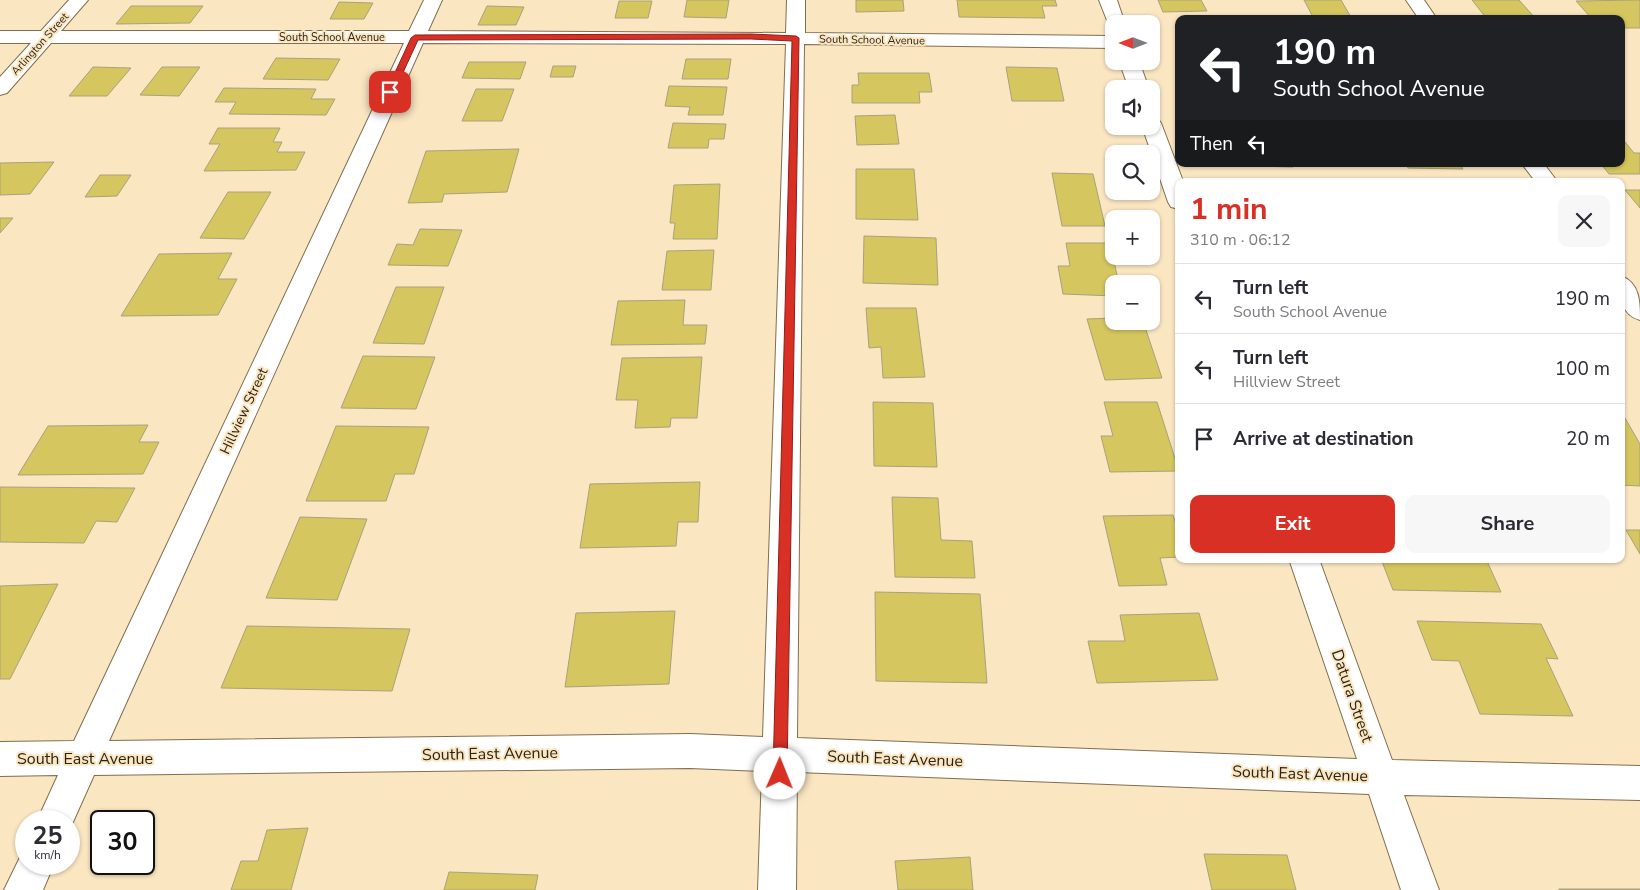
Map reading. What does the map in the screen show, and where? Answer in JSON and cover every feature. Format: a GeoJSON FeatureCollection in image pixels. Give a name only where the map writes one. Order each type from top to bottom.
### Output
{"type":"FeatureCollection","features":[{"type":"Feature","properties":{"kind":"street","name":"Arlington Street"},"geometry":{"type":"LineString","coordinates":[[0,89],[80,0]]}},
{"type":"Feature","properties":{"kind":"street","name":"Hillview Street"},"geometry":{"type":"LineString","coordinates":[[60,810],[433,0]]}},
{"type":"Feature","properties":{"kind":"street"},"geometry":{"type":"LineString","coordinates":[[777,890],[796,0]]}},
{"type":"Feature","properties":{"kind":"street"},"geometry":{"type":"LineString","coordinates":[[1108,0],[1113,15]]}},
{"type":"Feature","properties":{"kind":"street"},"geometry":{"type":"LineString","coordinates":[[1415,0],[1425,15]]}},
{"type":"Feature","properties":{"kind":"street","name":"South School Avenue"},"geometry":{"type":"LineString","coordinates":[[0,37],[415,38],[751,36],[1105,42]]}},
{"type":"Feature","properties":{"kind":"street"},"geometry":{"type":"LineString","coordinates":[[1155,135],[1175,191]]}},
{"type":"Feature","properties":{"kind":"street"},"geometry":{"type":"LineString","coordinates":[[1535,167],[1544,178]]}},
{"type":"Feature","properties":{"kind":"street"},"geometry":{"type":"LineString","coordinates":[[1625,290],[1640,311]]}},
{"type":"Feature","properties":{"kind":"street","name":"Datura Street"},"geometry":{"type":"LineString","coordinates":[[1305,563],[1420,890]]}},
{"type":"Feature","properties":{"kind":"street","name":"South East Avenue"},"geometry":{"type":"LineString","coordinates":[[0,760],[690,751],[1381,777],[1640,782]]}},
{"type":"Feature","properties":{"kind":"street"},"geometry":{"type":"LineString","coordinates":[[24,890],[31,875]]}},
{"type":"Feature","properties":{"kind":"building"},"geometry":{"type":"Polygon","coordinates":[[[687,0],[729,0],[726,18],[684,17],[687,0]]]}},
{"type":"Feature","properties":{"kind":"building"},"geometry":{"type":"Polygon","coordinates":[[[856,0],[903,0],[904,11],[856,12],[856,0]]]}},
{"type":"Feature","properties":{"kind":"building"},"geometry":{"type":"Polygon","coordinates":[[[957,0],[1055,0],[1057,6],[1042,6],[1045,18],[959,17],[957,0]]]}},
{"type":"Feature","properties":{"kind":"building"},"geometry":{"type":"Polygon","coordinates":[[[1158,0],[1201,0],[1207,11],[1163,12],[1158,0]]]}},
{"type":"Feature","properties":{"kind":"building"},"geometry":{"type":"Polygon","coordinates":[[[1304,0],[1341,0],[1350,15],[1312,15],[1304,0]]]}},
{"type":"Feature","properties":{"kind":"building"},"geometry":{"type":"Polygon","coordinates":[[[1472,0],[1519,0],[1532,15],[1484,15],[1472,0]]]}},
{"type":"Feature","properties":{"kind":"building"},"geometry":{"type":"Polygon","coordinates":[[[1640,0],[1640,28],[1625,28],[1625,15],[1588,15],[1576,1],[1640,0]]]}},
{"type":"Feature","properties":{"kind":"building"},"geometry":{"type":"Polygon","coordinates":[[[619,1],[652,1],[648,18],[615,18],[619,1]]]}},
{"type":"Feature","properties":{"kind":"building"},"geometry":{"type":"Polygon","coordinates":[[[339,2],[373,3],[364,19],[330,19],[339,2]]]}},
{"type":"Feature","properties":{"kind":"building"},"geometry":{"type":"Polygon","coordinates":[[[131,6],[203,6],[190,23],[116,24],[131,6]]]}},
{"type":"Feature","properties":{"kind":"building"},"geometry":{"type":"Polygon","coordinates":[[[487,6],[524,7],[516,25],[478,25],[487,6]]]}},
{"type":"Feature","properties":{"kind":"building"},"geometry":{"type":"Polygon","coordinates":[[[276,58],[340,59],[328,80],[263,79],[276,58]]]}},
{"type":"Feature","properties":{"kind":"building"},"geometry":{"type":"Polygon","coordinates":[[[686,59],[731,59],[728,79],[682,79],[686,59]]]}},
{"type":"Feature","properties":{"kind":"building"},"geometry":{"type":"Polygon","coordinates":[[[469,62],[526,62],[520,79],[462,78],[469,62]]]}},
{"type":"Feature","properties":{"kind":"building"},"geometry":{"type":"Polygon","coordinates":[[[553,66],[576,66],[573,77],[550,77],[553,66]]]}},
{"type":"Feature","properties":{"kind":"building"},"geometry":{"type":"Polygon","coordinates":[[[93,67],[131,68],[107,96],[69,96],[93,67]]]}},
{"type":"Feature","properties":{"kind":"building"},"geometry":{"type":"Polygon","coordinates":[[[162,67],[200,67],[179,96],[140,95],[162,67]]]}},
{"type":"Feature","properties":{"kind":"building"},"geometry":{"type":"Polygon","coordinates":[[[1006,67],[1057,68],[1064,101],[1012,101],[1006,67]]]}},
{"type":"Feature","properties":{"kind":"building"},"geometry":{"type":"Polygon","coordinates":[[[858,73],[929,73],[932,92],[919,92],[920,103],[852,103],[852,85],[859,85],[858,73]]]}},
{"type":"Feature","properties":{"kind":"building"},"geometry":{"type":"Polygon","coordinates":[[[669,86],[727,87],[723,115],[688,115],[690,107],[665,106],[669,86]]]}},
{"type":"Feature","properties":{"kind":"building"},"geometry":{"type":"Polygon","coordinates":[[[224,88],[316,89],[311,99],[335,99],[326,115],[229,114],[236,102],[215,102],[224,88]]]}},
{"type":"Feature","properties":{"kind":"building"},"geometry":{"type":"Polygon","coordinates":[[[476,89],[514,89],[502,121],[462,121],[476,89]]]}},
{"type":"Feature","properties":{"kind":"building"},"geometry":{"type":"Polygon","coordinates":[[[895,115],[899,144],[857,145],[855,116],[895,115]]]}},
{"type":"Feature","properties":{"kind":"building"},"geometry":{"type":"Polygon","coordinates":[[[673,123],[726,124],[724,139],[709,139],[708,148],[668,148],[673,123]]]}},
{"type":"Feature","properties":{"kind":"building"},"geometry":{"type":"Polygon","coordinates":[[[218,128],[280,128],[273,142],[282,142],[277,152],[305,152],[296,170],[204,171],[220,144],[209,144],[218,128]]]}},
{"type":"Feature","properties":{"kind":"building"},"geometry":{"type":"Polygon","coordinates":[[[1625,142],[1634,153],[1640,153],[1640,174],[1609,174],[1603,167],[1625,167],[1625,142]]]}},
{"type":"Feature","properties":{"kind":"building"},"geometry":{"type":"Polygon","coordinates":[[[519,149],[507,192],[444,194],[442,202],[408,203],[426,151],[519,149]]]}},
{"type":"Feature","properties":{"kind":"building"},"geometry":{"type":"Polygon","coordinates":[[[54,162],[30,194],[0,195],[0,163],[54,162]]]}},
{"type":"Feature","properties":{"kind":"building"},"geometry":{"type":"Polygon","coordinates":[[[1462,167],[1463,169],[1408,168],[1462,167]]]}},
{"type":"Feature","properties":{"kind":"building"},"geometry":{"type":"Polygon","coordinates":[[[856,169],[914,169],[918,220],[856,219],[856,169]]]}},
{"type":"Feature","properties":{"kind":"building"},"geometry":{"type":"Polygon","coordinates":[[[1052,173],[1093,174],[1105,226],[1062,226],[1052,173]]]}},
{"type":"Feature","properties":{"kind":"building"},"geometry":{"type":"Polygon","coordinates":[[[100,175],[131,175],[117,196],[85,197],[100,175]]]}},
{"type":"Feature","properties":{"kind":"building"},"geometry":{"type":"Polygon","coordinates":[[[720,184],[717,239],[673,239],[675,223],[670,223],[674,185],[720,184]]]}},
{"type":"Feature","properties":{"kind":"building"},"geometry":{"type":"Polygon","coordinates":[[[1625,190],[1640,190],[1640,208],[1625,190]]]}},
{"type":"Feature","properties":{"kind":"building"},"geometry":{"type":"Polygon","coordinates":[[[228,192],[271,192],[244,239],[200,238],[228,192]]]}},
{"type":"Feature","properties":{"kind":"building"},"geometry":{"type":"Polygon","coordinates":[[[0,218],[13,218],[0,233],[0,218]]]}},
{"type":"Feature","properties":{"kind":"building"},"geometry":{"type":"Polygon","coordinates":[[[420,229],[462,230],[448,266],[388,265],[397,244],[413,245],[420,229]]]}},
{"type":"Feature","properties":{"kind":"building"},"geometry":{"type":"Polygon","coordinates":[[[864,236],[936,238],[938,285],[863,283],[864,236]]]}},
{"type":"Feature","properties":{"kind":"building"},"geometry":{"type":"Polygon","coordinates":[[[1066,243],[1105,243],[1105,265],[1115,265],[1117,275],[1105,275],[1105,296],[1063,294],[1058,266],[1070,266],[1066,243]]]}},
{"type":"Feature","properties":{"kind":"building"},"geometry":{"type":"Polygon","coordinates":[[[714,250],[711,290],[662,290],[667,251],[714,250]]]}},
{"type":"Feature","properties":{"kind":"building"},"geometry":{"type":"Polygon","coordinates":[[[232,253],[218,279],[237,279],[218,315],[121,316],[159,254],[232,253]]]}},
{"type":"Feature","properties":{"kind":"building"},"geometry":{"type":"Polygon","coordinates":[[[396,287],[444,287],[424,344],[373,343],[396,287]]]}},
{"type":"Feature","properties":{"kind":"building"},"geometry":{"type":"Polygon","coordinates":[[[685,300],[683,325],[707,325],[705,344],[611,345],[618,301],[685,300]]]}},
{"type":"Feature","properties":{"kind":"building"},"geometry":{"type":"Polygon","coordinates":[[[866,308],[916,308],[925,377],[883,378],[881,347],[869,348],[866,308]]]}},
{"type":"Feature","properties":{"kind":"building"},"geometry":{"type":"Polygon","coordinates":[[[1105,318],[1105,330],[1146,330],[1162,378],[1105,380],[1087,319],[1105,318]]]}},
{"type":"Feature","properties":{"kind":"building"},"geometry":{"type":"Polygon","coordinates":[[[363,356],[435,357],[416,409],[341,408],[363,356]]]}},
{"type":"Feature","properties":{"kind":"building"},"geometry":{"type":"Polygon","coordinates":[[[702,357],[697,418],[671,418],[670,427],[635,428],[638,400],[616,400],[622,358],[702,357]]]}},
{"type":"Feature","properties":{"kind":"building"},"geometry":{"type":"Polygon","coordinates":[[[873,402],[933,403],[937,467],[874,466],[873,402]]]}},
{"type":"Feature","properties":{"kind":"building"},"geometry":{"type":"Polygon","coordinates":[[[1104,402],[1157,402],[1175,458],[1175,471],[1110,472],[1101,436],[1113,436],[1104,402]]]}},
{"type":"Feature","properties":{"kind":"building"},"geometry":{"type":"Polygon","coordinates":[[[1625,418],[1640,444],[1640,486],[1625,485],[1625,418]]]}},
{"type":"Feature","properties":{"kind":"building"},"geometry":{"type":"Polygon","coordinates":[[[148,425],[139,442],[159,442],[143,474],[18,475],[48,426],[148,425]]]}},
{"type":"Feature","properties":{"kind":"building"},"geometry":{"type":"Polygon","coordinates":[[[336,426],[429,427],[414,474],[395,474],[386,501],[306,501],[336,426]]]}},
{"type":"Feature","properties":{"kind":"building"},"geometry":{"type":"Polygon","coordinates":[[[700,482],[698,522],[678,522],[676,546],[580,548],[590,484],[700,482]]]}},
{"type":"Feature","properties":{"kind":"building"},"geometry":{"type":"Polygon","coordinates":[[[0,487],[135,488],[117,522],[96,521],[84,543],[0,542],[0,487]]]}},
{"type":"Feature","properties":{"kind":"building"},"geometry":{"type":"Polygon","coordinates":[[[892,497],[938,498],[941,540],[972,541],[975,578],[895,577],[892,497]]]}},
{"type":"Feature","properties":{"kind":"building"},"geometry":{"type":"Polygon","coordinates":[[[1173,515],[1175,521],[1175,557],[1160,558],[1167,585],[1119,586],[1103,516],[1173,515]]]}},
{"type":"Feature","properties":{"kind":"building"},"geometry":{"type":"Polygon","coordinates":[[[300,517],[367,519],[337,600],[266,598],[300,517]]]}},
{"type":"Feature","properties":{"kind":"building"},"geometry":{"type":"Polygon","coordinates":[[[1626,530],[1640,530],[1640,554],[1626,530]]]}},
{"type":"Feature","properties":{"kind":"building"},"geometry":{"type":"Polygon","coordinates":[[[1383,563],[1488,563],[1501,592],[1393,590],[1383,563]]]}},
{"type":"Feature","properties":{"kind":"building"},"geometry":{"type":"Polygon","coordinates":[[[58,584],[10,679],[0,679],[0,586],[58,584]]]}},
{"type":"Feature","properties":{"kind":"building"},"geometry":{"type":"Polygon","coordinates":[[[875,592],[980,594],[987,683],[876,681],[875,592]]]}},
{"type":"Feature","properties":{"kind":"building"},"geometry":{"type":"Polygon","coordinates":[[[675,611],[669,684],[565,687],[576,613],[675,611]]]}},
{"type":"Feature","properties":{"kind":"building"},"geometry":{"type":"Polygon","coordinates":[[[1199,613],[1218,680],[1097,683],[1088,641],[1125,641],[1120,615],[1199,613]]]}},
{"type":"Feature","properties":{"kind":"building"},"geometry":{"type":"Polygon","coordinates":[[[1417,621],[1541,624],[1558,659],[1546,658],[1573,716],[1480,714],[1459,661],[1432,660],[1417,621]]]}},
{"type":"Feature","properties":{"kind":"building"},"geometry":{"type":"Polygon","coordinates":[[[247,626],[410,629],[392,691],[221,688],[247,626]]]}},
{"type":"Feature","properties":{"kind":"building"},"geometry":{"type":"Polygon","coordinates":[[[308,828],[291,890],[231,890],[241,861],[258,861],[267,830],[308,828]]]}},
{"type":"Feature","properties":{"kind":"building"},"geometry":{"type":"Polygon","coordinates":[[[1204,854],[1287,855],[1296,890],[1212,890],[1204,854]]]}},
{"type":"Feature","properties":{"kind":"building"},"geometry":{"type":"Polygon","coordinates":[[[970,857],[973,890],[898,890],[895,861],[970,857]]]}},
{"type":"Feature","properties":{"kind":"building"},"geometry":{"type":"Polygon","coordinates":[[[449,872],[538,875],[535,890],[444,890],[449,872]]]}},
{"type":"Feature","properties":{"kind":"building"},"geometry":{"type":"Polygon","coordinates":[[[1640,889],[1640,890],[1559,890],[1640,889]]]}},
{"type":"Feature","properties":{"kind":"route"},"geometry":{"type":"LineString","coordinates":[[390,92],[415,38],[751,36],[796,38],[780,774]]}}]}
